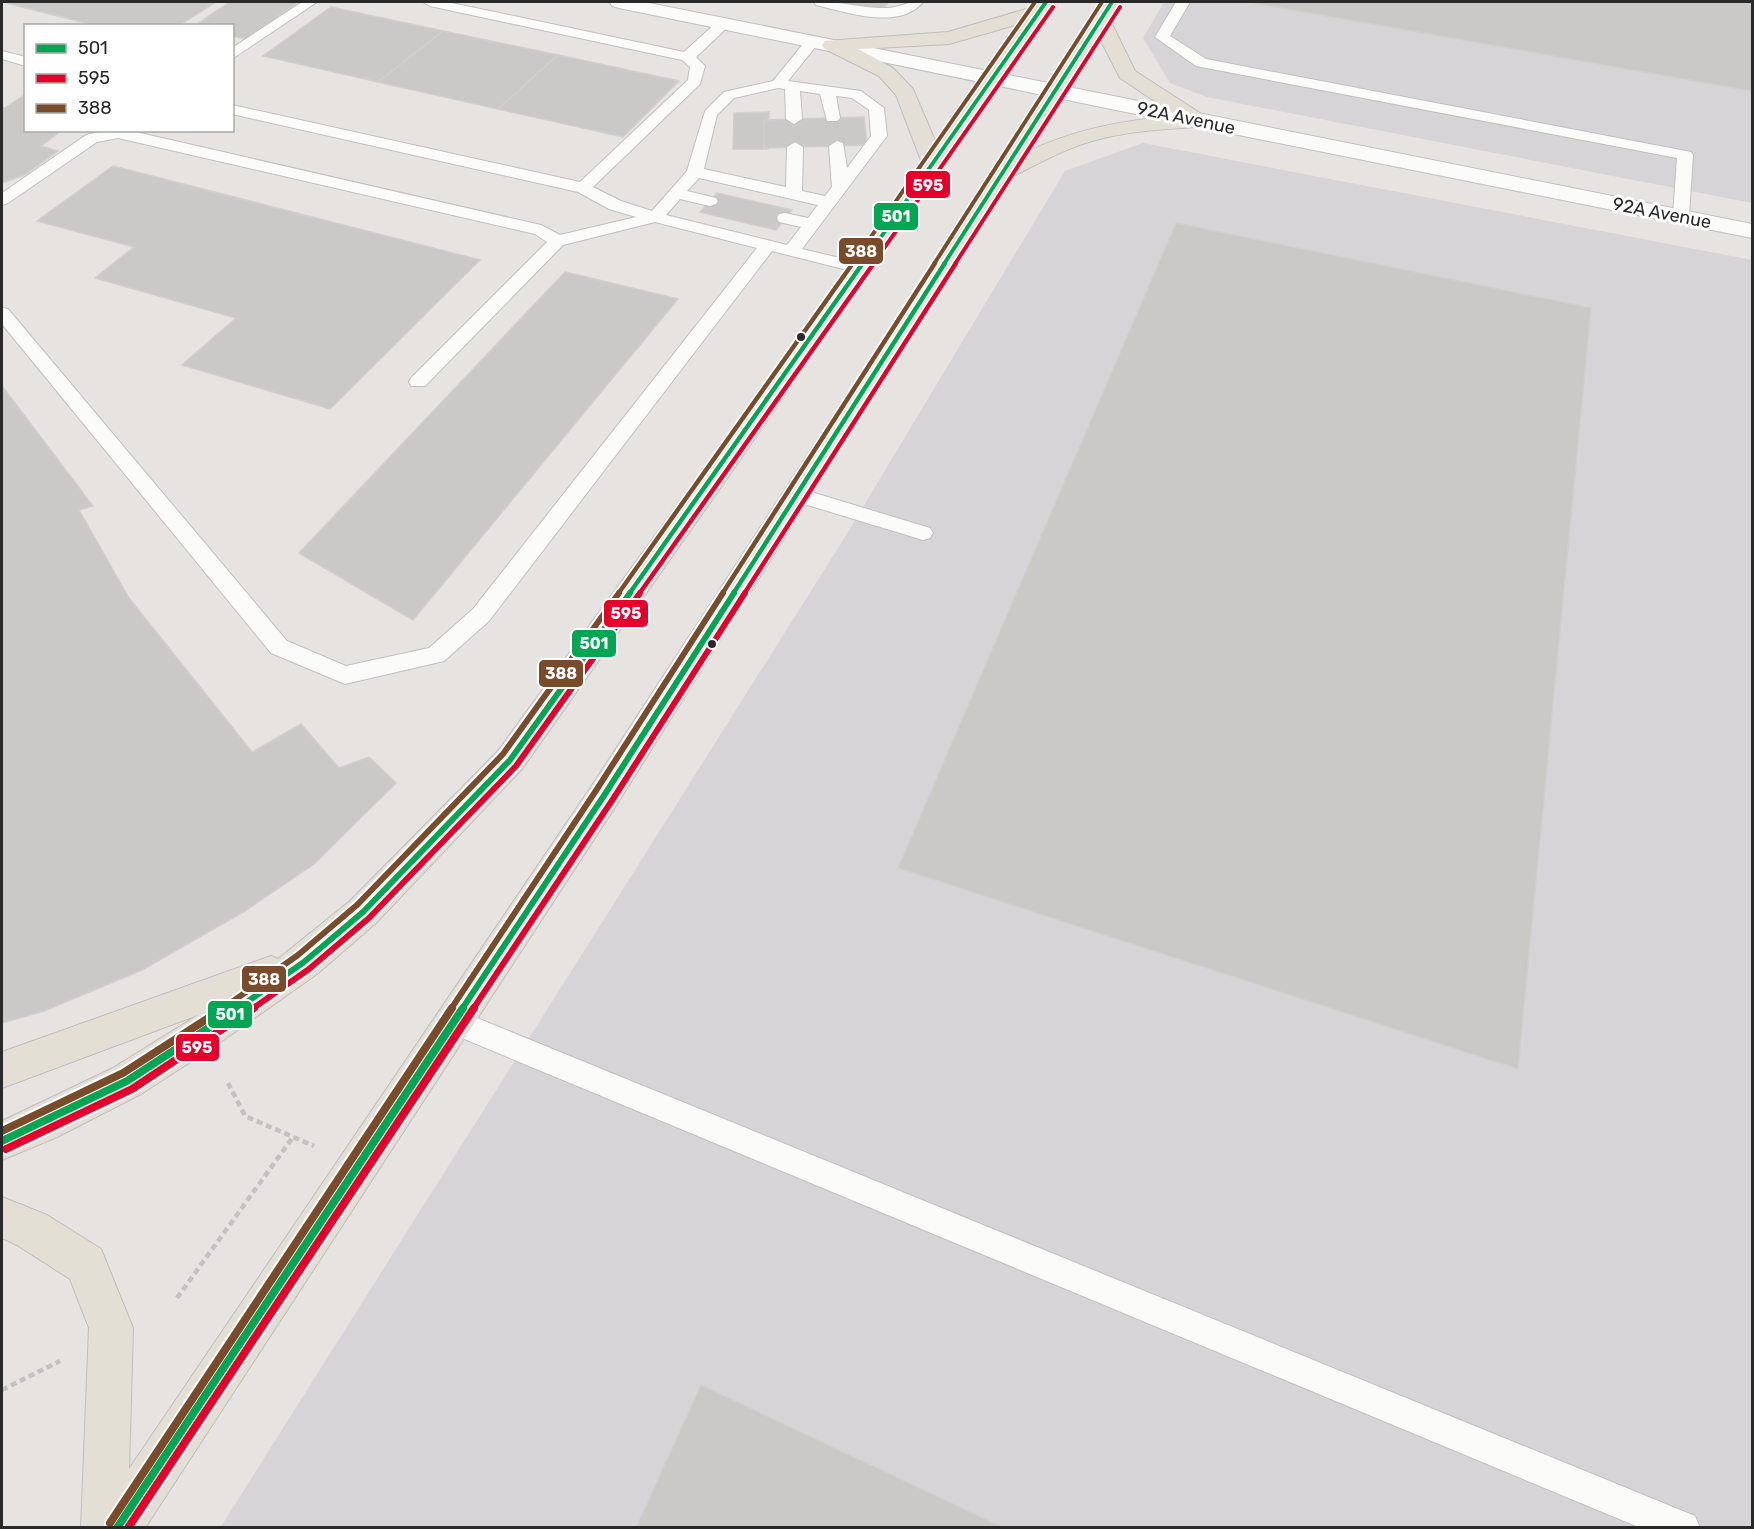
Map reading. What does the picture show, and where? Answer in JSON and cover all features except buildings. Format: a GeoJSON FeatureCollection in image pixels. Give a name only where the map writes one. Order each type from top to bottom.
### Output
{"type":"FeatureCollection","features":[{"type":"Feature","properties":{"kind":"main road"},"geometry":{"type":"LineString","coordinates":[[117,1527],[456,1022],[798,495],[1112,2]]}},
{"type":"Feature","properties":{"kind":"main road"},"geometry":{"type":"LineString","coordinates":[[823,43],[949,38],[1043,6]]}},
{"type":"Feature","properties":{"kind":"main road"},"geometry":{"type":"LineString","coordinates":[[2,1142],[128,1081],[202,1034],[304,962],[363,912],[510,760],[718,470],[1043,6]]}},
{"type":"Feature","properties":{"kind":"main road"},"geometry":{"type":"LineString","coordinates":[[1101,20],[1127,75],[1199,121]]}},
{"type":"Feature","properties":{"kind":"main road"},"geometry":{"type":"LineString","coordinates":[[823,43],[886,72],[906,93],[933,163]]}},
{"type":"Feature","properties":{"kind":"main road"},"geometry":{"type":"LineString","coordinates":[[1002,173],[1053,148],[1095,134],[1137,126],[1199,121]]}},
{"type":"Feature","properties":{"kind":"main road"},"geometry":{"type":"LineString","coordinates":[[2,1070],[186,1002],[304,962]]}},
{"type":"Feature","properties":{"kind":"main road"},"geometry":{"type":"LineString","coordinates":[[2,1217],[32,1230],[86,1264],[111,1328],[104,1527]]}},
{"type":"Feature","properties":{"kind":"street","name":"92A Avenue"},"geometry":{"type":"LineString","coordinates":[[619,2],[1752,231]]}},
{"type":"Feature","properties":{"kind":"lane"},"geometry":{"type":"LineString","coordinates":[[234,54],[310,2]]}},
{"type":"Feature","properties":{"kind":"lane"},"geometry":{"type":"LineString","coordinates":[[430,2],[687,57],[698,66],[695,81],[583,188]]}},
{"type":"Feature","properties":{"kind":"lane"},"geometry":{"type":"LineString","coordinates":[[820,2],[891,13],[903,11],[916,2]]}},
{"type":"Feature","properties":{"kind":"lane"},"geometry":{"type":"LineString","coordinates":[[1183,2],[1162,37],[1201,63],[1685,154],[1681,216]]}},
{"type":"Feature","properties":{"kind":"lane"},"geometry":{"type":"LineString","coordinates":[[687,57],[724,23]]}},
{"type":"Feature","properties":{"kind":"lane"},"geometry":{"type":"LineString","coordinates":[[785,85],[823,43]]}},
{"type":"Feature","properties":{"kind":"lane"},"geometry":{"type":"LineString","coordinates":[[2,55],[24,61]]}},
{"type":"Feature","properties":{"kind":"lane"},"geometry":{"type":"LineString","coordinates":[[785,85],[794,119]]}},
{"type":"Feature","properties":{"kind":"lane"},"geometry":{"type":"LineString","coordinates":[[418,382],[557,242],[655,218],[695,172],[710,114],[729,95],[785,85],[856,94],[876,108],[879,136],[791,251]]}},
{"type":"Feature","properties":{"kind":"lane"},"geometry":{"type":"LineString","coordinates":[[827,90],[832,118]]}},
{"type":"Feature","properties":{"kind":"lane"},"geometry":{"type":"LineString","coordinates":[[234,109],[583,188],[615,205],[655,218],[860,268]]}},
{"type":"Feature","properties":{"kind":"lane"},"geometry":{"type":"LineString","coordinates":[[2,200],[93,138],[118,133],[541,230],[557,242]]}},
{"type":"Feature","properties":{"kind":"lane"},"geometry":{"type":"LineString","coordinates":[[837,146],[840,187]]}},
{"type":"Feature","properties":{"kind":"lane"},"geometry":{"type":"LineString","coordinates":[[794,194],[795,147]]}},
{"type":"Feature","properties":{"kind":"lane"},"geometry":{"type":"LineString","coordinates":[[695,172],[829,202]]}},
{"type":"Feature","properties":{"kind":"lane"},"geometry":{"type":"LineString","coordinates":[[676,193],[710,201]]}},
{"type":"Feature","properties":{"kind":"lane"},"geometry":{"type":"LineString","coordinates":[[785,218],[812,224]]}},
{"type":"Feature","properties":{"kind":"lane"},"geometry":{"type":"LineString","coordinates":[[2,313],[279,647],[345,675],[436,655],[481,615],[768,245]]}},
{"type":"Feature","properties":{"kind":"lane"},"geometry":{"type":"LineString","coordinates":[[798,495],[923,533]]}},
{"type":"Feature","properties":{"kind":"lane"},"geometry":{"type":"LineString","coordinates":[[456,1022],[1683,1527]]}},
{"type":"Feature","properties":{"kind":"path"},"geometry":{"type":"LineString","coordinates":[[228,1083],[245,1116],[314,1146]]}},
{"type":"Feature","properties":{"kind":"path"},"geometry":{"type":"LineString","coordinates":[[177,1298],[293,1137]]}},
{"type":"Feature","properties":{"kind":"path"},"geometry":{"type":"LineString","coordinates":[[2,1390],[65,1359]]}},
{"type":"Feature","properties":{"kind":"shaded area"},"geometry":{"type":"Polygon","coordinates":[[[1164,2],[1752,2],[1752,203],[1207,97],[1170,83],[1143,38],[1164,2]]]}},
{"type":"Feature","properties":{"kind":"shaded area"},"geometry":{"type":"Polygon","coordinates":[[[1143,143],[1752,260],[1752,1527],[220,1528],[840,545],[1065,171],[1143,143]]]}},
{"type":"Feature","properties":{"kind":"transit line","name":"388"},"geometry":{"type":"LineString","coordinates":[[2,1131],[123,1073],[197,1027],[298,955],[357,905],[503,754],[711,465],[1035,2]]}},
{"type":"Feature","properties":{"kind":"transit line","name":"501"},"geometry":{"type":"LineString","coordinates":[[2,1141],[127,1081],[202,1034],[304,962],[363,912],[510,760],[718,470],[1046,2]]}},
{"type":"Feature","properties":{"kind":"transit line","name":"388"},"geometry":{"type":"LineString","coordinates":[[110,1523],[597,789],[1102,2]]}},
{"type":"Feature","properties":{"kind":"transit line","name":"501"},"geometry":{"type":"LineString","coordinates":[[117,1528],[605,794],[1112,2]]}},
{"type":"Feature","properties":{"kind":"transit line","name":"595"},"geometry":{"type":"LineString","coordinates":[[6,1149],[132,1089],[207,1041],[309,969],[369,918],[516,766],[725,475],[1053,7]]}},
{"type":"Feature","properties":{"kind":"transit line","name":"595"},"geometry":{"type":"LineString","coordinates":[[128,1528],[613,799],[1120,7]]}}]}
